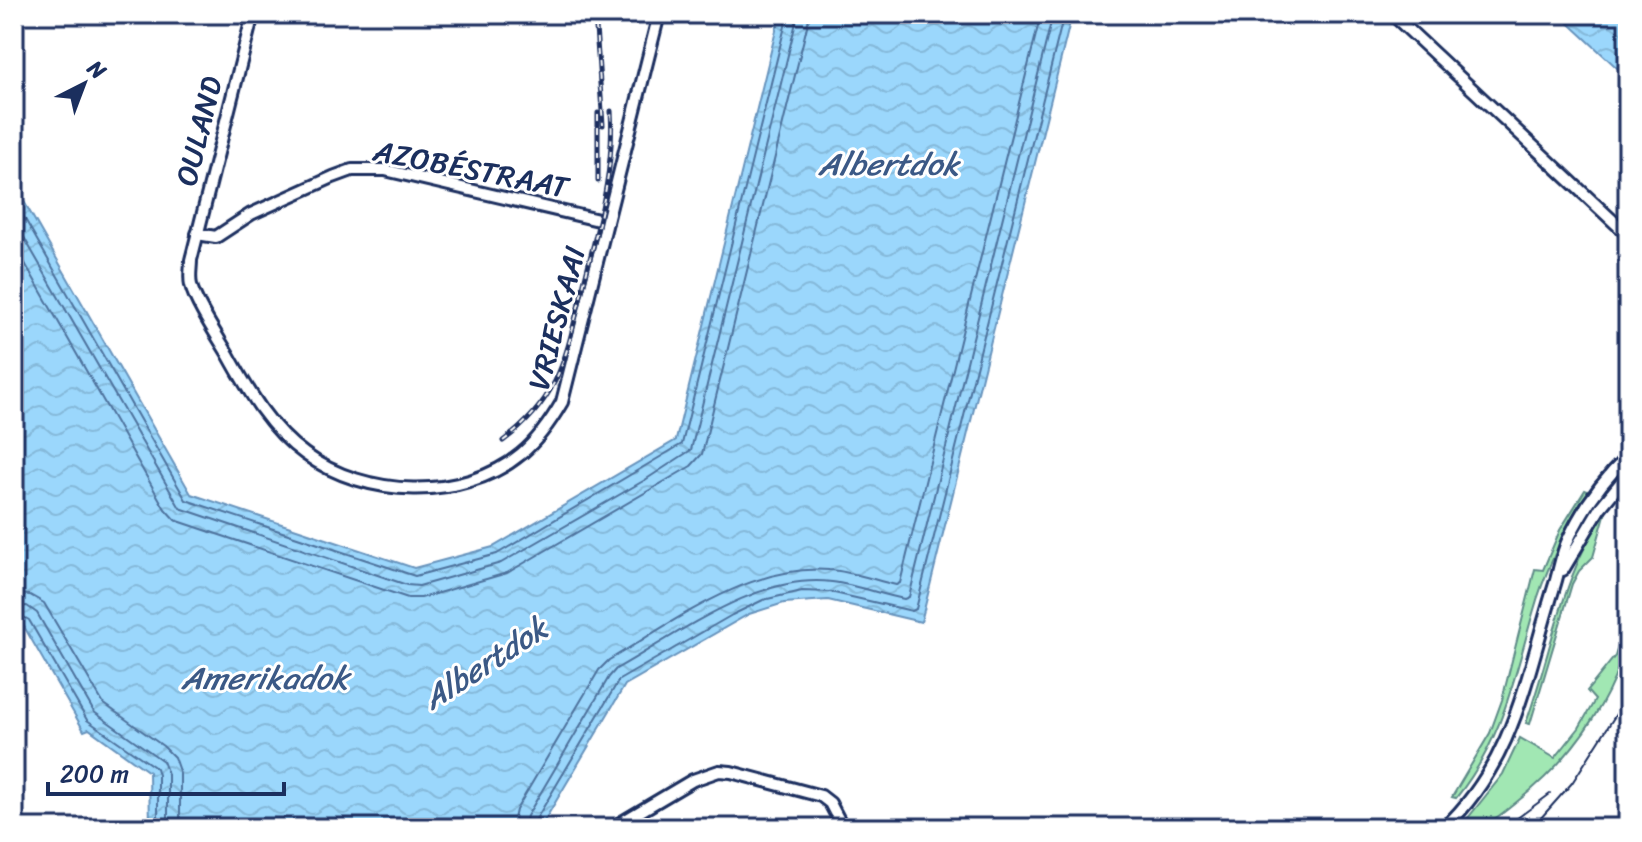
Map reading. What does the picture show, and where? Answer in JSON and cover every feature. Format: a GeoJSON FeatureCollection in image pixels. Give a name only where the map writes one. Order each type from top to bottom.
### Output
{"type":"FeatureCollection","features":[{"type":"Feature","properties":{"kind":"street","name":"OULAND"},"geometry":{"type":"LineString","coordinates":[[191,260],[253,14]]}},
{"type":"Feature","properties":{"kind":"street","name":"VRIESKAAI"},"geometry":{"type":"LineString","coordinates":[[191,260],[191,286],[264,415],[285,438],[326,468],[364,482],[399,487],[452,486],[499,469],[535,442],[562,402],[659,14]]}},
{"type":"Feature","properties":{"kind":"street"},"geometry":{"type":"LineString","coordinates":[[1392,14],[1628,235]]}},
{"type":"Feature","properties":{"kind":"street","name":"AZOBÉSTRAAT"},"geometry":{"type":"LineString","coordinates":[[197,234],[216,237],[251,214],[352,170],[398,173],[607,222]]}},
{"type":"Feature","properties":{"kind":"street"},"geometry":{"type":"LineString","coordinates":[[1444,828],[1477,791],[1509,737],[1523,699],[1566,543],[1600,488],[1628,456]]}},
{"type":"Feature","properties":{"kind":"street"},"geometry":{"type":"LineString","coordinates":[[1557,578],[1595,515],[1628,474]]}},
{"type":"Feature","properties":{"kind":"street"},"geometry":{"type":"LineString","coordinates":[[612,828],[693,780],[719,771],[813,793],[830,803],[843,828]]}},
{"type":"Feature","properties":{"kind":"green space"},"geometry":{"type":"Polygon","coordinates":[[[1585,490],[1590,492],[1564,536],[1543,581],[1495,733],[1472,777],[1456,798],[1452,797],[1490,733],[1502,700],[1535,569],[1543,570],[1560,530],[1585,490]]]}},
{"type":"Feature","properties":{"kind":"green space"},"geometry":{"type":"Polygon","coordinates":[[[1607,508],[1593,557],[1579,571],[1572,584],[1530,724],[1526,723],[1568,586],[1591,534],[1607,508]]]}},
{"type":"Feature","properties":{"kind":"green space"},"geometry":{"type":"Polygon","coordinates":[[[1628,615],[1618,668],[1593,718],[1576,742],[1539,783],[1500,816],[1478,828],[1460,828],[1503,774],[1520,738],[1555,758],[1579,728],[1595,700],[1587,691],[1615,656],[1628,615]]]}},
{"type":"Feature","properties":{"kind":"water"},"geometry":{"type":"Polygon","coordinates":[[[780,14],[1072,14],[921,622],[828,600],[784,603],[749,614],[625,685],[540,828],[150,828],[149,772],[89,729],[84,731],[22,623],[16,626],[14,622],[14,184],[191,494],[414,568],[493,547],[676,440],[780,14]]]}},
{"type":"Feature","properties":{"kind":"water"},"geometry":{"type":"Polygon","coordinates":[[[1559,14],[1628,14],[1628,78],[1559,14]]]}},
{"type":"Feature","properties":{"kind":"tram line"},"geometry":{"type":"LineString","coordinates":[[1532,828],[1572,783],[1620,708],[1628,701]]}},
{"type":"Feature","properties":{"kind":"tram line"},"geometry":{"type":"LineString","coordinates":[[1504,828],[1550,794]]}},
{"type":"Feature","properties":{"kind":"railway"},"geometry":{"type":"LineString","coordinates":[[595,14],[603,125]]}},
{"type":"Feature","properties":{"kind":"railway"},"geometry":{"type":"LineString","coordinates":[[503,441],[539,406],[555,381],[564,358],[604,200],[612,133],[611,111]]}},
{"type":"Feature","properties":{"kind":"railway"},"geometry":{"type":"LineString","coordinates":[[598,113],[598,181]]}},
{"type":"Feature","properties":{"kind":"water label","name":"Albertdok"},"geometry":{"type":"Point","coordinates":[889,164]}},
{"type":"Feature","properties":{"kind":"water label","name":"Albertdok"},"geometry":{"type":"Point","coordinates":[485,663]}},
{"type":"Feature","properties":{"kind":"water label","name":"Amerikadok"},"geometry":{"type":"Point","coordinates":[265,678]}}]}
